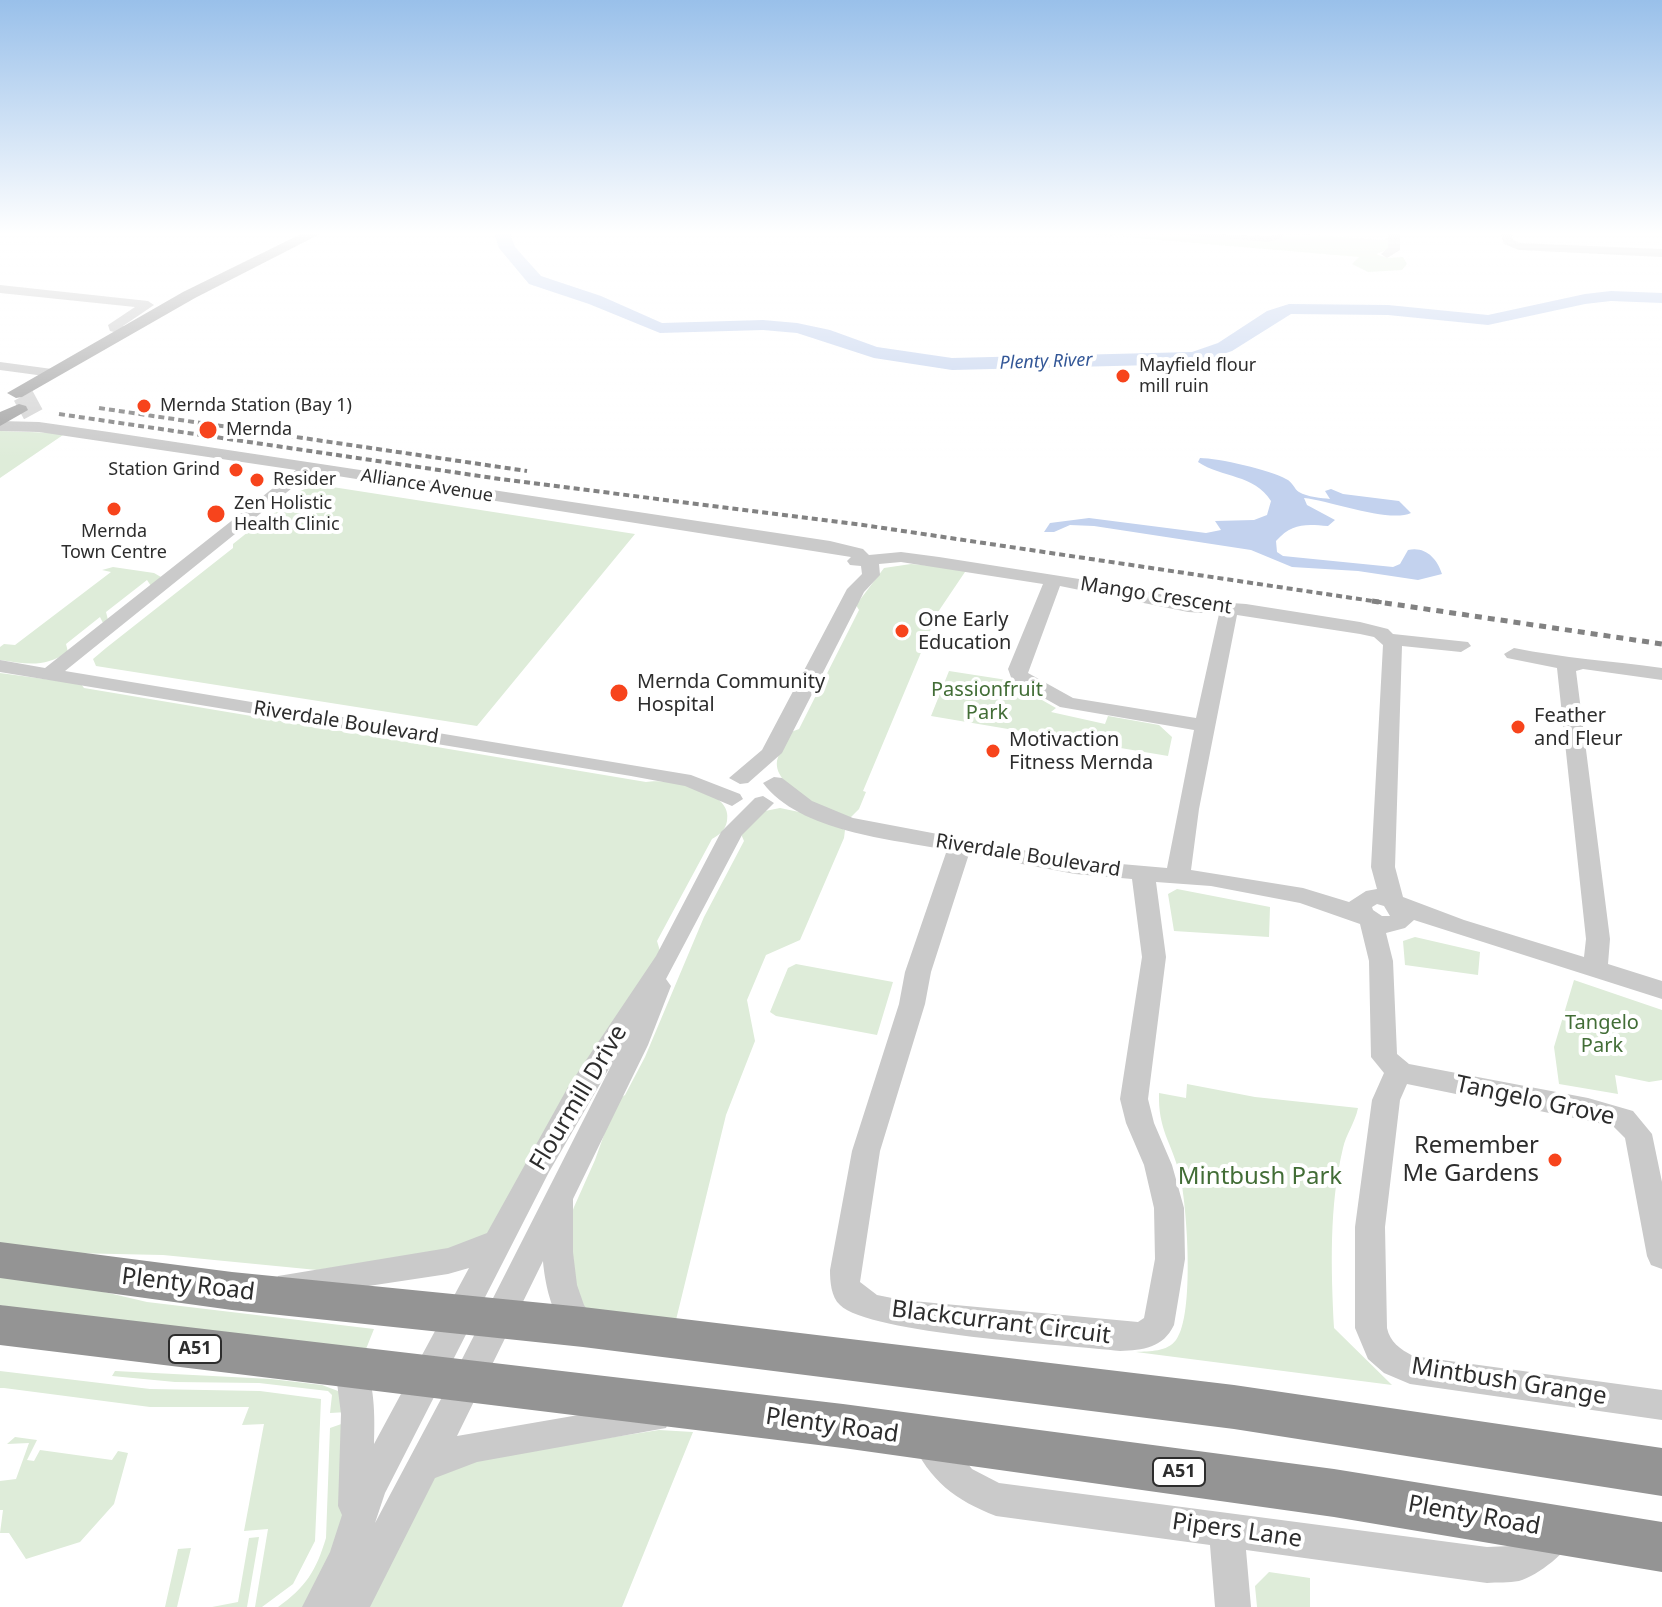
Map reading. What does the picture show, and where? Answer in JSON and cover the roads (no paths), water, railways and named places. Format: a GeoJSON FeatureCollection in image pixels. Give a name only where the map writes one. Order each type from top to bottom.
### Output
{"type":"FeatureCollection","features":[{"type":"Feature","properties":{"kind":"highway","name":"Plenty Road"},"geometry":{"type":"LineString","coordinates":[[0,1260],[232,1291],[583,1327],[1234,1407],[1662,1472]]}},
{"type":"Feature","properties":{"kind":"highway","name":"Plenty Road"},"geometry":{"type":"LineString","coordinates":[[0,1325],[711,1409],[1334,1493],[1662,1547]]}},
{"type":"Feature","properties":{"kind":"main road"},"geometry":{"type":"LineString","coordinates":[[0,423],[18,402],[46,382],[166,308]]}},
{"type":"Feature","properties":{"kind":"main road"},"geometry":{"type":"LineString","coordinates":[[46,382],[74,379],[192,308]]}},
{"type":"Feature","properties":{"kind":"main road"},"geometry":{"type":"LineString","coordinates":[[46,382],[74,379]]}},
{"type":"Feature","properties":{"kind":"street"},"geometry":{"type":"LineString","coordinates":[[126,331],[115,328],[115,325],[143,308]]}},
{"type":"Feature","properties":{"kind":"street"},"geometry":{"type":"LineString","coordinates":[[0,368],[46,382]]}},
{"type":"Feature","properties":{"kind":"street"},"geometry":{"type":"LineString","coordinates":[[18,402],[13,418],[39,427]]}},
{"type":"Feature","properties":{"kind":"street","name":"Alliance Avenue"},"geometry":{"type":"LineString","coordinates":[[0,423],[814,546],[861,563]]}},
{"type":"Feature","properties":{"kind":"street"},"geometry":{"type":"LineString","coordinates":[[49,674],[308,468]]}},
{"type":"Feature","properties":{"kind":"street","name":"Mango Crescent"},"geometry":{"type":"LineString","coordinates":[[861,563],[920,560],[1053,580],[1188,606],[1373,630],[1391,639],[1461,646]]}},
{"type":"Feature","properties":{"kind":"street"},"geometry":{"type":"LineString","coordinates":[[736,788],[771,753],[856,589],[867,581],[872,572],[861,563]]}},
{"type":"Feature","properties":{"kind":"street"},"geometry":{"type":"LineString","coordinates":[[1053,580],[1018,669],[1019,676],[1067,703],[1205,726]]}},
{"type":"Feature","properties":{"kind":"street"},"geometry":{"type":"LineString","coordinates":[[1179,874],[1179,857],[1229,609]]}},
{"type":"Feature","properties":{"kind":"street"},"geometry":{"type":"LineString","coordinates":[[1391,639],[1381,961],[1384,1057],[1399,1071]]}},
{"type":"Feature","properties":{"kind":"street"},"geometry":{"type":"LineString","coordinates":[[1514,654],[1569,665],[1583,663],[1662,674]]}},
{"type":"Feature","properties":{"kind":"street"},"geometry":{"type":"LineString","coordinates":[[1569,665],[1566,669],[1598,939],[1595,967]]}},
{"type":"Feature","properties":{"kind":"street","name":"Riverdale Boulevard"},"geometry":{"type":"LineString","coordinates":[[0,666],[736,788],[750,805],[804,806]]}},
{"type":"Feature","properties":{"kind":"street"},"geometry":{"type":"LineString","coordinates":[[736,788],[758,776],[774,782],[771,753]]}},
{"type":"Feature","properties":{"kind":"street","name":"Riverdale Boulevard"},"geometry":{"type":"LineString","coordinates":[[774,782],[804,806],[848,824],[1075,867],[1143,874],[1179,874],[1455,926],[1662,990]]}},
{"type":"Feature","properties":{"kind":"street","name":"Flourmill Drive"},"geometry":{"type":"LineString","coordinates":[[479,1317],[497,1242],[578,1094],[667,958],[732,832],[776,794],[774,782]]}},
{"type":"Feature","properties":{"kind":"street","name":"Flourmill Drive"},"geometry":{"type":"LineString","coordinates":[[732,832],[736,788]]}},
{"type":"Feature","properties":{"kind":"street","name":"Blackcurrant Circuit"},"geometry":{"type":"LineString","coordinates":[[960,846],[918,972],[912,1004],[866,1151],[845,1270],[846,1288],[855,1300],[902,1314],[1120,1337],[1144,1336],[1158,1325],[1170,1259],[1169,1208],[1158,1165],[1140,1123],[1134,1099],[1154,957],[1143,874]]}},
{"type":"Feature","properties":{"kind":"street","name":"Flourmill Drive"},"geometry":{"type":"LineString","coordinates":[[479,1317],[564,1186],[635,1045],[667,958]]}},
{"type":"Feature","properties":{"kind":"street","name":"Tangelo Grove"},"geometry":{"type":"LineString","coordinates":[[1399,1071],[1588,1108],[1623,1118],[1638,1134],[1662,1256]]}},
{"type":"Feature","properties":{"kind":"street","name":"Mintbush Grange"},"geometry":{"type":"LineString","coordinates":[[1399,1071],[1386,1100],[1370,1227],[1373,1342],[1394,1364],[1410,1370],[1662,1405]]}},
{"type":"Feature","properties":{"kind":"street","name":"Flourmill Drive"},"geometry":{"type":"LineString","coordinates":[[564,1186],[558,1236],[562,1283],[570,1311],[583,1327]]}},
{"type":"Feature","properties":{"kind":"street"},"geometry":{"type":"LineString","coordinates":[[232,1291],[448,1261],[479,1252],[497,1242]]}},
{"type":"Feature","properties":{"kind":"street"},"geometry":{"type":"LineString","coordinates":[[350,1607],[423,1467],[450,1377],[479,1317]]}},
{"type":"Feature","properties":{"kind":"street"},"geometry":{"type":"LineString","coordinates":[[351,1367],[358,1414],[355,1535]]}},
{"type":"Feature","properties":{"kind":"street"},"geometry":{"type":"LineString","coordinates":[[320,1607],[339,1575],[369,1488],[450,1377]]}},
{"type":"Feature","properties":{"kind":"street"},"geometry":{"type":"LineString","coordinates":[[423,1467],[477,1446],[711,1409]]}},
{"type":"Feature","properties":{"kind":"street","name":"Pipers Lane"},"geometry":{"type":"LineString","coordinates":[[927,1439],[960,1481],[996,1499],[1487,1565],[1518,1563],[1561,1531]]}},
{"type":"Feature","properties":{"kind":"street"},"geometry":{"type":"LineString","coordinates":[[1227,1530],[1233,1607]]}},
{"type":"Feature","properties":{"kind":"water"},"geometry":{"type":"Polygon","coordinates":[[[1200,458],[1269,472],[1288,480],[1299,492],[1310,496],[1330,499],[1325,491],[1331,489],[1343,494],[1399,501],[1411,513],[1389,515],[1304,498],[1307,505],[1335,520],[1328,526],[1306,525],[1288,531],[1276,541],[1277,552],[1283,556],[1393,567],[1400,564],[1408,550],[1414,549],[1434,558],[1442,574],[1418,580],[1358,571],[1292,567],[1251,550],[1094,526],[1070,525],[1054,532],[1044,532],[1050,523],[1089,518],[1206,533],[1221,530],[1215,521],[1254,520],[1267,515],[1271,501],[1264,492],[1247,481],[1207,467],[1198,462],[1200,458]]]}},
{"type":"Feature","properties":{"kind":"waterway","name":"Plenty River"},"geometry":{"type":"LineString","coordinates":[[614,308],[660,328],[763,325],[797,328],[874,352],[952,364],[1194,358],[1225,347],[1273,315],[1289,309],[1388,310],[1488,320],[1543,308]]}},
{"type":"Feature","properties":{"kind":"tunnel"},"geometry":{"type":"LineString","coordinates":[[19,410],[43,397]]}},
{"type":"Feature","properties":{"kind":"railway"},"geometry":{"type":"LineString","coordinates":[[99,408],[527,471]]}},
{"type":"Feature","properties":{"kind":"railway"},"geometry":{"type":"LineString","coordinates":[[59,414],[500,479],[863,525],[1386,603]]}},
{"type":"Feature","properties":{"kind":"railway"},"geometry":{"type":"LineString","coordinates":[[1372,601],[1662,644]]}},
{"type":"Feature","properties":{"kind":"place","name":"Mayfield flour mill ruin"},"geometry":{"type":"Point","coordinates":[1123,376]}},
{"type":"Feature","properties":{"kind":"place","name":"Mernda Station (Bay 1)"},"geometry":{"type":"Point","coordinates":[144,406]}},
{"type":"Feature","properties":{"kind":"place","name":"Mernda"},"geometry":{"type":"Point","coordinates":[208,430]}},
{"type":"Feature","properties":{"kind":"place","name":"Station Grind"},"geometry":{"type":"Point","coordinates":[236,470]}},
{"type":"Feature","properties":{"kind":"place","name":"Resider"},"geometry":{"type":"Point","coordinates":[257,480]}},
{"type":"Feature","properties":{"kind":"place","name":"Mernda Town Centre"},"geometry":{"type":"Point","coordinates":[114,509]}},
{"type":"Feature","properties":{"kind":"place","name":"Zen Holistic Health Clinic"},"geometry":{"type":"Point","coordinates":[216,514]}},
{"type":"Feature","properties":{"kind":"place","name":"One Early Education"},"geometry":{"type":"Point","coordinates":[902,631]}},
{"type":"Feature","properties":{"kind":"place","name":"Mernda Community Hospital"},"geometry":{"type":"Point","coordinates":[619,693]}},
{"type":"Feature","properties":{"kind":"place","name":"Feather and Fleur"},"geometry":{"type":"Point","coordinates":[1518,727]}},
{"type":"Feature","properties":{"kind":"place","name":"Motivaction Fitness Mernda"},"geometry":{"type":"Point","coordinates":[993,751]}},
{"type":"Feature","properties":{"kind":"place","name":"Remember Me Gardens"},"geometry":{"type":"Point","coordinates":[1555,1160]}},
{"type":"Feature","properties":{"kind":"park label","name":"Passionfruit Park"},"geometry":{"type":"Point","coordinates":[987,702]}},
{"type":"Feature","properties":{"kind":"park label","name":"Tangelo Park"},"geometry":{"type":"Point","coordinates":[1602,1034]}},
{"type":"Feature","properties":{"kind":"park label","name":"Mintbush Park"},"geometry":{"type":"Point","coordinates":[1260,1177]}}]}
